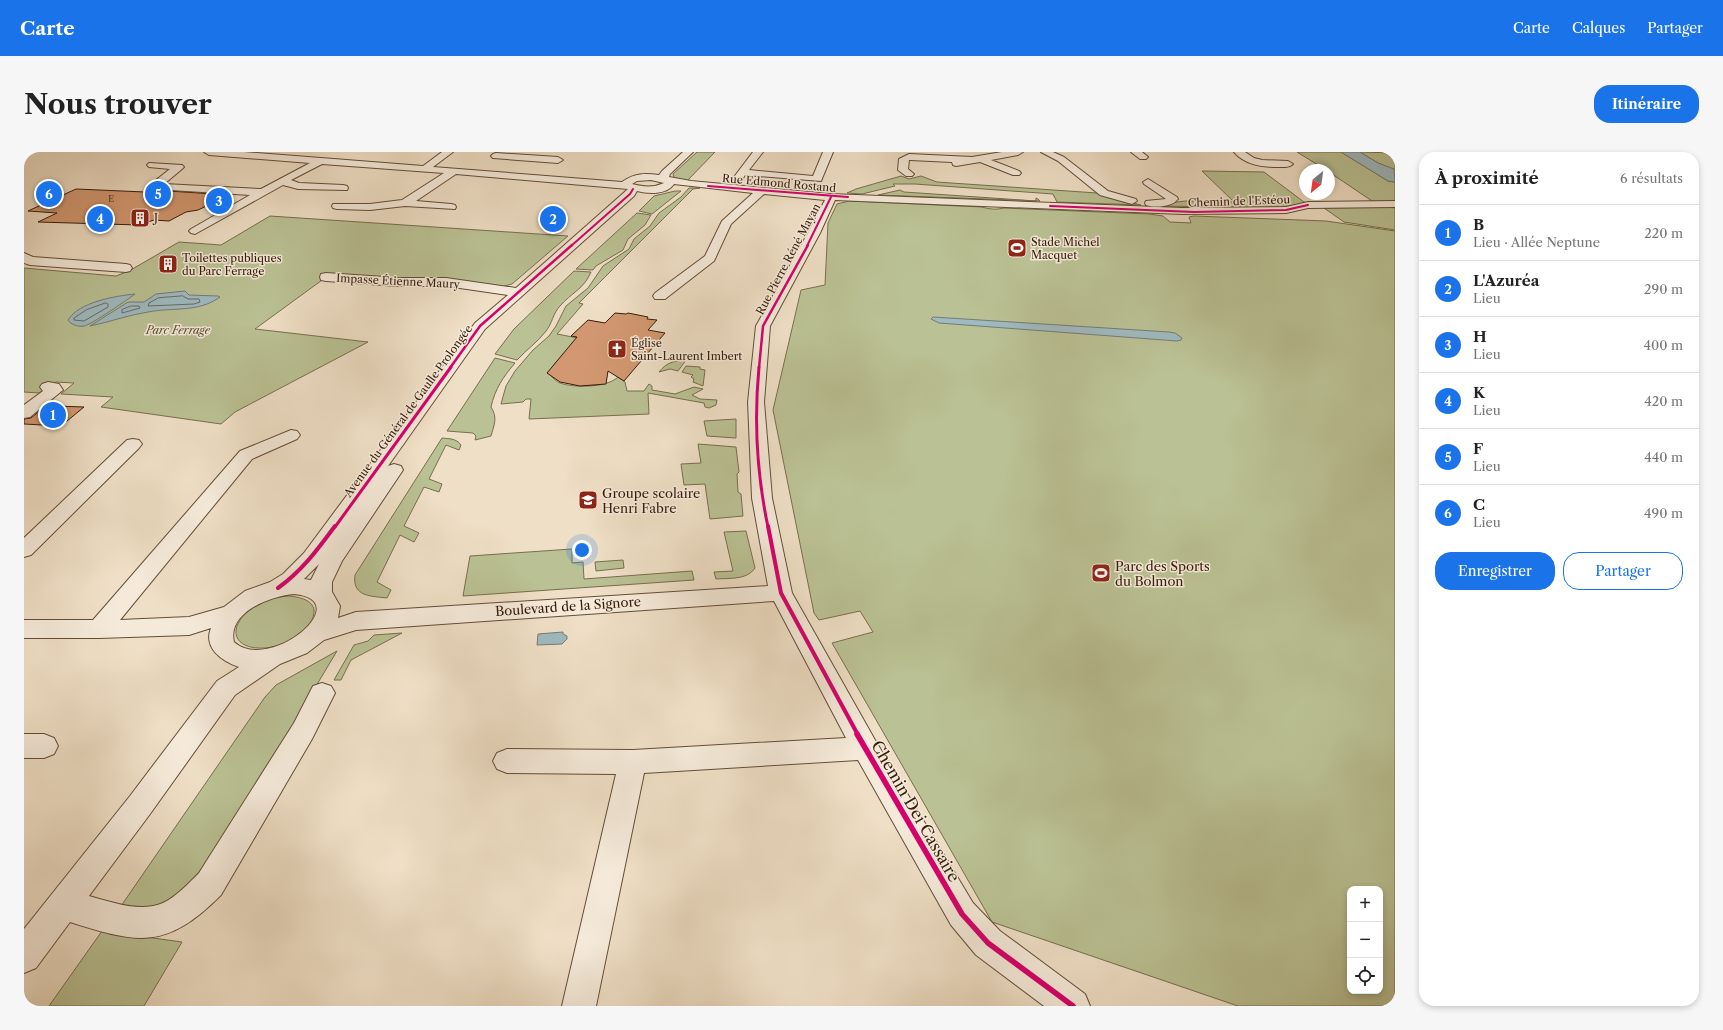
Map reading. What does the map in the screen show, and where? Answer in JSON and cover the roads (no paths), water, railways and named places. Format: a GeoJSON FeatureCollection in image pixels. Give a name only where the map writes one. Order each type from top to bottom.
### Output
{"type":"FeatureCollection","features":[{"type":"Feature","properties":{"kind":"street"},"geometry":{"type":"LineString","coordinates":[[209,152],[315,157],[660,186]]}},
{"type":"Feature","properties":{"kind":"street"},"geometry":{"type":"LineString","coordinates":[[264,152],[453,172],[632,183],[651,177],[660,186]]}},
{"type":"Feature","properties":{"kind":"street"},"geometry":{"type":"LineString","coordinates":[[428,166],[448,152]]}},
{"type":"Feature","properties":{"kind":"street"},"geometry":{"type":"LineString","coordinates":[[539,159],[549,152]]}},
{"type":"Feature","properties":{"kind":"street"},"geometry":{"type":"LineString","coordinates":[[660,186],[665,174],[688,152]]}},
{"type":"Feature","properties":{"kind":"street"},"geometry":{"type":"LineString","coordinates":[[731,188],[758,152]]}},
{"type":"Feature","properties":{"kind":"street"},"geometry":{"type":"LineString","coordinates":[[742,172],[817,179],[828,152]]}},
{"type":"Feature","properties":{"kind":"street"},"geometry":{"type":"LineString","coordinates":[[964,152],[976,159],[1016,173]]}},
{"type":"Feature","properties":{"kind":"street"},"geometry":{"type":"LineString","coordinates":[[956,166],[953,164],[1018,152]]}},
{"type":"Feature","properties":{"kind":"street"},"geometry":{"type":"LineString","coordinates":[[1046,152],[1060,159],[1104,193],[1145,204],[1156,210]]}},
{"type":"Feature","properties":{"kind":"street"},"geometry":{"type":"LineString","coordinates":[[1239,152],[1254,162],[1288,164]]}},
{"type":"Feature","properties":{"kind":"street"},"geometry":{"type":"LineString","coordinates":[[496,156],[558,160]]}},
{"type":"Feature","properties":{"kind":"street"},"geometry":{"type":"LineString","coordinates":[[195,231],[282,181],[315,157]]}},
{"type":"Feature","properties":{"kind":"street"},"geometry":{"type":"LineString","coordinates":[[908,174],[903,170],[903,168],[904,159],[909,157],[976,159]]}},
{"type":"Feature","properties":{"kind":"street"},"geometry":{"type":"LineString","coordinates":[[152,165],[179,167],[155,186],[158,187],[263,192]]}},
{"type":"Feature","properties":{"kind":"street"},"geometry":{"type":"LineString","coordinates":[[632,183],[656,168]]}},
{"type":"Feature","properties":{"kind":"street"},"geometry":{"type":"LineString","coordinates":[[405,203],[453,172]]}},
{"type":"Feature","properties":{"kind":"street"},"geometry":{"type":"LineString","coordinates":[[282,181],[298,186],[343,188]]}},
{"type":"Feature","properties":{"kind":"street"},"geometry":{"type":"LineString","coordinates":[[1145,204],[1170,202],[1173,200],[1148,182]]}},
{"type":"Feature","properties":{"kind":"street","name":"Avenue du Général de Gaulle Prolongée"},"geometry":{"type":"LineString","coordinates":[[278,588],[295,576],[312,558],[480,326],[630,194],[632,183]]}},
{"type":"Feature","properties":{"kind":"street","name":"Rue Edmond Rostand"},"geometry":{"type":"LineString","coordinates":[[660,186],[691,184],[831,197],[1170,211]]}},
{"type":"Feature","properties":{"kind":"street","name":"Avenue du Général de Gaulle Prolongée"},"geometry":{"type":"LineString","coordinates":[[325,602],[321,582],[332,559],[492,328],[639,195],[660,186]]}},
{"type":"Feature","properties":{"kind":"street"},"geometry":{"type":"LineString","coordinates":[[660,296],[710,258],[726,223],[761,191]]}},
{"type":"Feature","properties":{"kind":"street","name":"Rue Pierre Réné Mayan"},"geometry":{"type":"LineString","coordinates":[[781,593],[762,491],[756,402],[763,326],[814,233],[831,197]]}},
{"type":"Feature","properties":{"kind":"street"},"geometry":{"type":"LineString","coordinates":[[337,206],[370,207],[405,203],[450,207]]}},
{"type":"Feature","properties":{"kind":"street","name":"Chemin de l'Estéou"},"geometry":{"type":"LineString","coordinates":[[1170,211],[1286,210],[1331,204],[1395,204]]}},
{"type":"Feature","properties":{"kind":"street"},"geometry":{"type":"LineString","coordinates":[[24,257],[30,261],[126,268]]}},
{"type":"Feature","properties":{"kind":"street","name":"Impasse Étienne Maury"},"geometry":{"type":"LineString","coordinates":[[326,277],[399,282],[446,282],[518,292]]}},
{"type":"Feature","properties":{"kind":"street"},"geometry":{"type":"LineString","coordinates":[[24,413],[55,390],[53,387],[48,387]]}},
{"type":"Feature","properties":{"kind":"street"},"geometry":{"type":"LineString","coordinates":[[99,629],[246,455],[291,435]]}},
{"type":"Feature","properties":{"kind":"street"},"geometry":{"type":"LineString","coordinates":[[24,550],[133,444]]}},
{"type":"Feature","properties":{"kind":"street"},"geometry":{"type":"LineString","coordinates":[[24,956],[226,688],[272,657],[299,646],[317,633],[325,622],[325,602],[309,587],[294,586],[278,588],[260,593],[244,602],[231,613],[223,625],[226,688]]}},
{"type":"Feature","properties":{"kind":"street","name":"Boulevard de la Signore"},"geometry":{"type":"LineString","coordinates":[[317,633],[356,621],[781,593]]}},
{"type":"Feature","properties":{"kind":"street","name":"Chemin Dei Cassaire"},"geometry":{"type":"LineString","coordinates":[[781,593],[865,748],[962,914],[988,943],[1073,1006]]}},
{"type":"Feature","properties":{"kind":"street","name":"Boulevard de la Signore"},"geometry":{"type":"LineString","coordinates":[[325,602],[356,621]]}},
{"type":"Feature","properties":{"kind":"street"},"geometry":{"type":"LineString","coordinates":[[24,629],[99,629],[189,626],[231,613]]}},
{"type":"Feature","properties":{"kind":"street"},"geometry":{"type":"LineString","coordinates":[[189,626],[225,644],[240,658],[255,660],[272,657]]}},
{"type":"Feature","properties":{"kind":"street"},"geometry":{"type":"LineString","coordinates":[[64,904],[105,917],[137,924],[158,922],[175,915],[195,900],[210,884],[303,731],[322,693]]}},
{"type":"Feature","properties":{"kind":"street"},"geometry":{"type":"LineString","coordinates":[[507,761],[634,762],[865,748]]}},
{"type":"Feature","properties":{"kind":"street"},"geometry":{"type":"LineString","coordinates":[[579,1006],[634,762]]}},
{"type":"Feature","properties":{"kind":"water"},"geometry":{"type":"Polygon","coordinates":[[[1341,152],[1360,152],[1378,163],[1394,169],[1395,182],[1388,181],[1341,152]]]}},
{"type":"Feature","properties":{"kind":"water"},"geometry":{"type":"Polygon","coordinates":[[[185,291],[189,295],[220,297],[203,305],[185,309],[141,313],[90,326],[128,302],[144,302],[156,294],[185,291]]]}},
{"type":"Feature","properties":{"kind":"water"},"geometry":{"type":"Polygon","coordinates":[[[135,294],[88,325],[78,326],[68,320],[73,314],[89,304],[108,298],[135,294]]]}},
{"type":"Feature","properties":{"kind":"water"},"geometry":{"type":"Polygon","coordinates":[[[933,317],[1169,332],[1175,333],[1182,338],[1181,340],[1177,341],[939,323],[931,319],[933,317]]]}},
{"type":"Feature","properties":{"kind":"water"},"geometry":{"type":"Polygon","coordinates":[[[563,632],[563,634],[567,636],[567,639],[562,644],[537,645],[538,634],[563,632]]]}},
{"type":"Feature","properties":{"kind":"place","name":"C"},"geometry":{"type":"Point","coordinates":[49,194]}},
{"type":"Feature","properties":{"kind":"place","name":"F"},"geometry":{"type":"Point","coordinates":[158,194]}},
{"type":"Feature","properties":{"kind":"place","name":"H"},"geometry":{"type":"Point","coordinates":[219,201]}},
{"type":"Feature","properties":{"kind":"place","name":"J"},"geometry":{"type":"Point","coordinates":[140,218]}},
{"type":"Feature","properties":{"kind":"place","name":"K"},"geometry":{"type":"Point","coordinates":[100,219]}},
{"type":"Feature","properties":{"kind":"place","name":"L'Azuréa"},"geometry":{"type":"Point","coordinates":[553,219]}},
{"type":"Feature","properties":{"kind":"place","name":"Stade Michel Macquet"},"geometry":{"type":"Point","coordinates":[1017,248]}},
{"type":"Feature","properties":{"kind":"place","name":"Toilettes publiques du Parc Ferrage"},"geometry":{"type":"Point","coordinates":[168,264]}},
{"type":"Feature","properties":{"kind":"place","name":"Église Saint-Laurent Imbert"},"geometry":{"type":"Point","coordinates":[617,349]}},
{"type":"Feature","properties":{"kind":"place","name":"B"},"geometry":{"type":"Point","coordinates":[53,415]}},
{"type":"Feature","properties":{"kind":"place","name":"Groupe scolaire Henri Fabre"},"geometry":{"type":"Point","coordinates":[588,500]}},
{"type":"Feature","properties":{"kind":"place","name":"Parc des Sports du Bolmon"},"geometry":{"type":"Point","coordinates":[1101,573]}},
{"type":"Feature","properties":{"kind":"park label","name":"Parc Ferrage"},"geometry":{"type":"Point","coordinates":[178,330]}}]}
